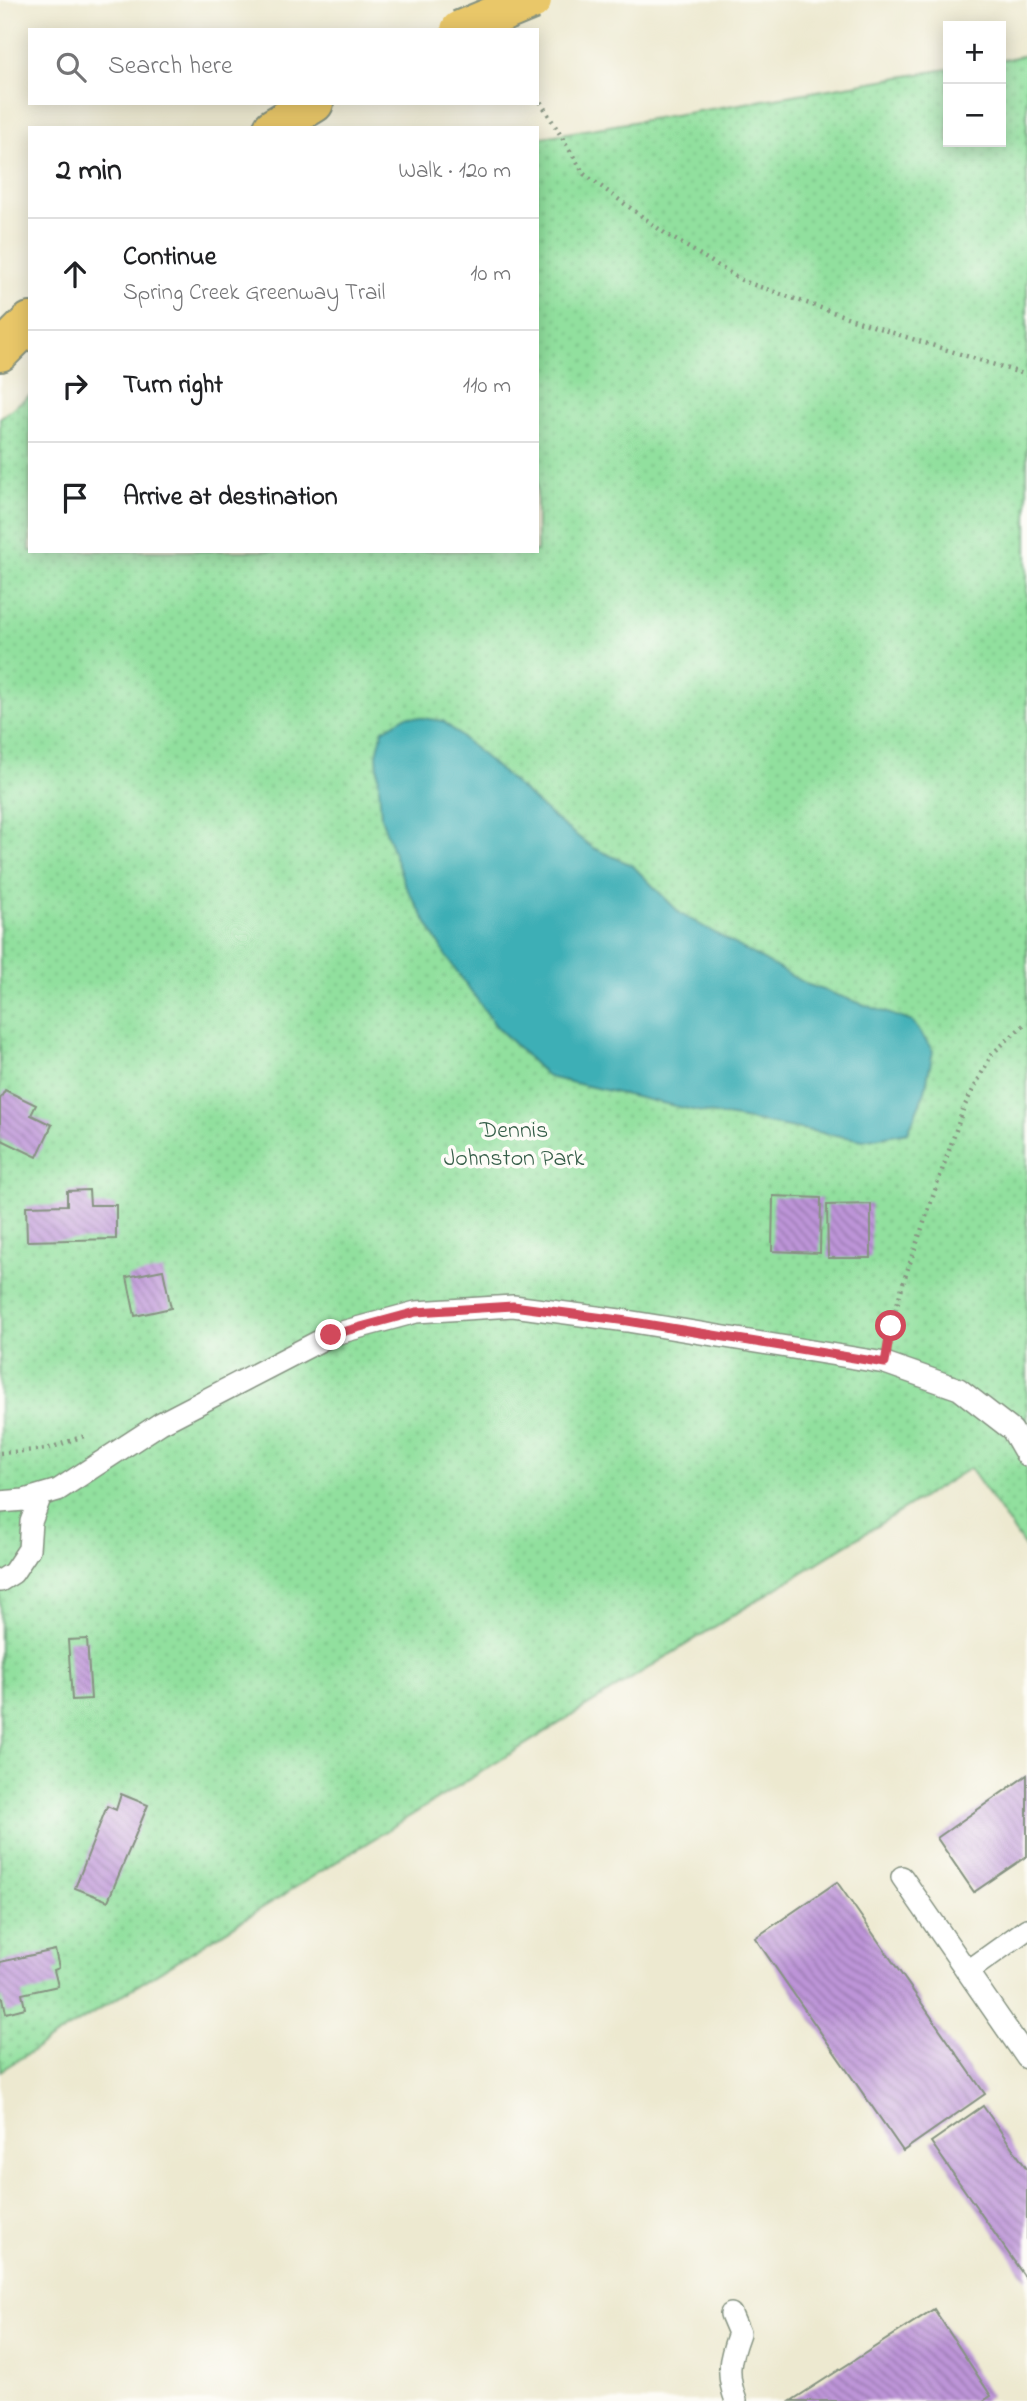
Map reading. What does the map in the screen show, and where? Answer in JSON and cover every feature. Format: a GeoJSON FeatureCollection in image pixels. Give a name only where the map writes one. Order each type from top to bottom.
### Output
{"type":"FeatureCollection","features":[{"type":"Feature","properties":{"kind":"highway"},"geometry":{"type":"LineString","coordinates":[[465,28],[532,0]]}},
{"type":"Feature","properties":{"kind":"highway"},"geometry":{"type":"LineString","coordinates":[[275,126],[311,105]]}},
{"type":"Feature","properties":{"kind":"highway"},"geometry":{"type":"LineString","coordinates":[[0,352],[28,324]]}},
{"type":"Feature","properties":{"kind":"lane"},"geometry":{"type":"LineString","coordinates":[[0,1502],[24,1500],[58,1490],[161,1423],[331,1335],[416,1312],[513,1306],[627,1321],[885,1363],[959,1389],[1012,1430],[1027,1456]]}},
{"type":"Feature","properties":{"kind":"lane"},"geometry":{"type":"LineString","coordinates":[[0,1581],[13,1573],[29,1549],[31,1522],[41,1495]]}},
{"type":"Feature","properties":{"kind":"lane"},"geometry":{"type":"LineString","coordinates":[[902,1877],[1027,2058]]}},
{"type":"Feature","properties":{"kind":"lane"},"geometry":{"type":"LineString","coordinates":[[967,1972],[1027,1930]]}},
{"type":"Feature","properties":{"kind":"lane"},"geometry":{"type":"LineString","coordinates":[[731,2314],[740,2333],[733,2352],[728,2381],[737,2401]]}},
{"type":"Feature","properties":{"kind":"path"},"geometry":{"type":"LineString","coordinates":[[539,99],[584,174],[666,234],[743,281],[890,332],[1027,375]]}},
{"type":"Feature","properties":{"kind":"path"},"geometry":{"type":"LineString","coordinates":[[888,1338],[904,1280],[964,1107],[992,1054],[1027,1021]]}},
{"type":"Feature","properties":{"kind":"path"},"geometry":{"type":"LineString","coordinates":[[875,1336],[901,1341]]}},
{"type":"Feature","properties":{"kind":"path"},"geometry":{"type":"LineString","coordinates":[[0,1453],[47,1449],[87,1435]]}},
{"type":"Feature","properties":{"kind":"green space","name":"Dennis Johnston Park"},"geometry":{"type":"Polygon","coordinates":[[[1027,55],[1027,1550],[970,1468],[0,2071],[0,418],[28,397],[28,553],[539,553],[539,138],[943,70],[943,147],[1006,147],[1006,59],[1027,55]]]}},
{"type":"Feature","properties":{"kind":"water"},"geometry":{"type":"Polygon","coordinates":[[[407,716],[443,721],[560,823],[593,848],[632,865],[681,914],[806,984],[913,1022],[933,1051],[925,1091],[908,1132],[863,1140],[697,1111],[548,1077],[496,1026],[446,956],[405,885],[381,817],[377,754],[383,730],[407,716]]]}},
{"type":"Feature","properties":{"kind":"building"},"geometry":{"type":"Polygon","coordinates":[[[5,1090],[36,1105],[31,1115],[52,1125],[37,1157],[0,1139],[0,1099],[5,1090]]]}},
{"type":"Feature","properties":{"kind":"building"},"geometry":{"type":"Polygon","coordinates":[[[89,1190],[90,1205],[116,1205],[116,1239],[27,1241],[26,1206],[67,1205],[67,1191],[89,1190]]]}},
{"type":"Feature","properties":{"kind":"building"},"geometry":{"type":"Polygon","coordinates":[[[773,1196],[821,1198],[820,1253],[772,1251],[773,1196]]]}},
{"type":"Feature","properties":{"kind":"building"},"geometry":{"type":"Polygon","coordinates":[[[871,1204],[871,1258],[828,1258],[827,1205],[871,1204]]]}},
{"type":"Feature","properties":{"kind":"building"},"geometry":{"type":"Polygon","coordinates":[[[163,1270],[171,1308],[135,1316],[127,1277],[163,1270]]]}},
{"type":"Feature","properties":{"kind":"building"},"geometry":{"type":"Polygon","coordinates":[[[87,1639],[91,1699],[72,1700],[68,1640],[87,1639]]]}},
{"type":"Feature","properties":{"kind":"building"},"geometry":{"type":"Polygon","coordinates":[[[1027,1775],[1027,1856],[974,1892],[937,1838],[1027,1775]]]}},
{"type":"Feature","properties":{"kind":"building"},"geometry":{"type":"Polygon","coordinates":[[[121,1794],[148,1805],[108,1901],[75,1888],[107,1806],[116,1810],[121,1794]]]}},
{"type":"Feature","properties":{"kind":"building"},"geometry":{"type":"Polygon","coordinates":[[[837,1882],[985,2094],[903,2151],[755,1938],[837,1882]]]}},
{"type":"Feature","properties":{"kind":"building"},"geometry":{"type":"Polygon","coordinates":[[[55,1950],[59,1968],[54,1970],[58,1986],[22,1994],[25,2008],[6,2013],[3,1998],[0,1998],[0,1962],[55,1950]]]}},
{"type":"Feature","properties":{"kind":"building"},"geometry":{"type":"Polygon","coordinates":[[[983,2106],[1027,2169],[1027,2280],[931,2142],[983,2106]]]}},
{"type":"Feature","properties":{"kind":"building"},"geometry":{"type":"Polygon","coordinates":[[[934,2309],[991,2396],[983,2401],[791,2401],[934,2309]]]}},
{"type":"Feature","properties":{"kind":"route"},"geometry":{"type":"LineString","coordinates":[[331,1335],[416,1312],[513,1306],[627,1321],[885,1363],[891,1326]]}}]}
